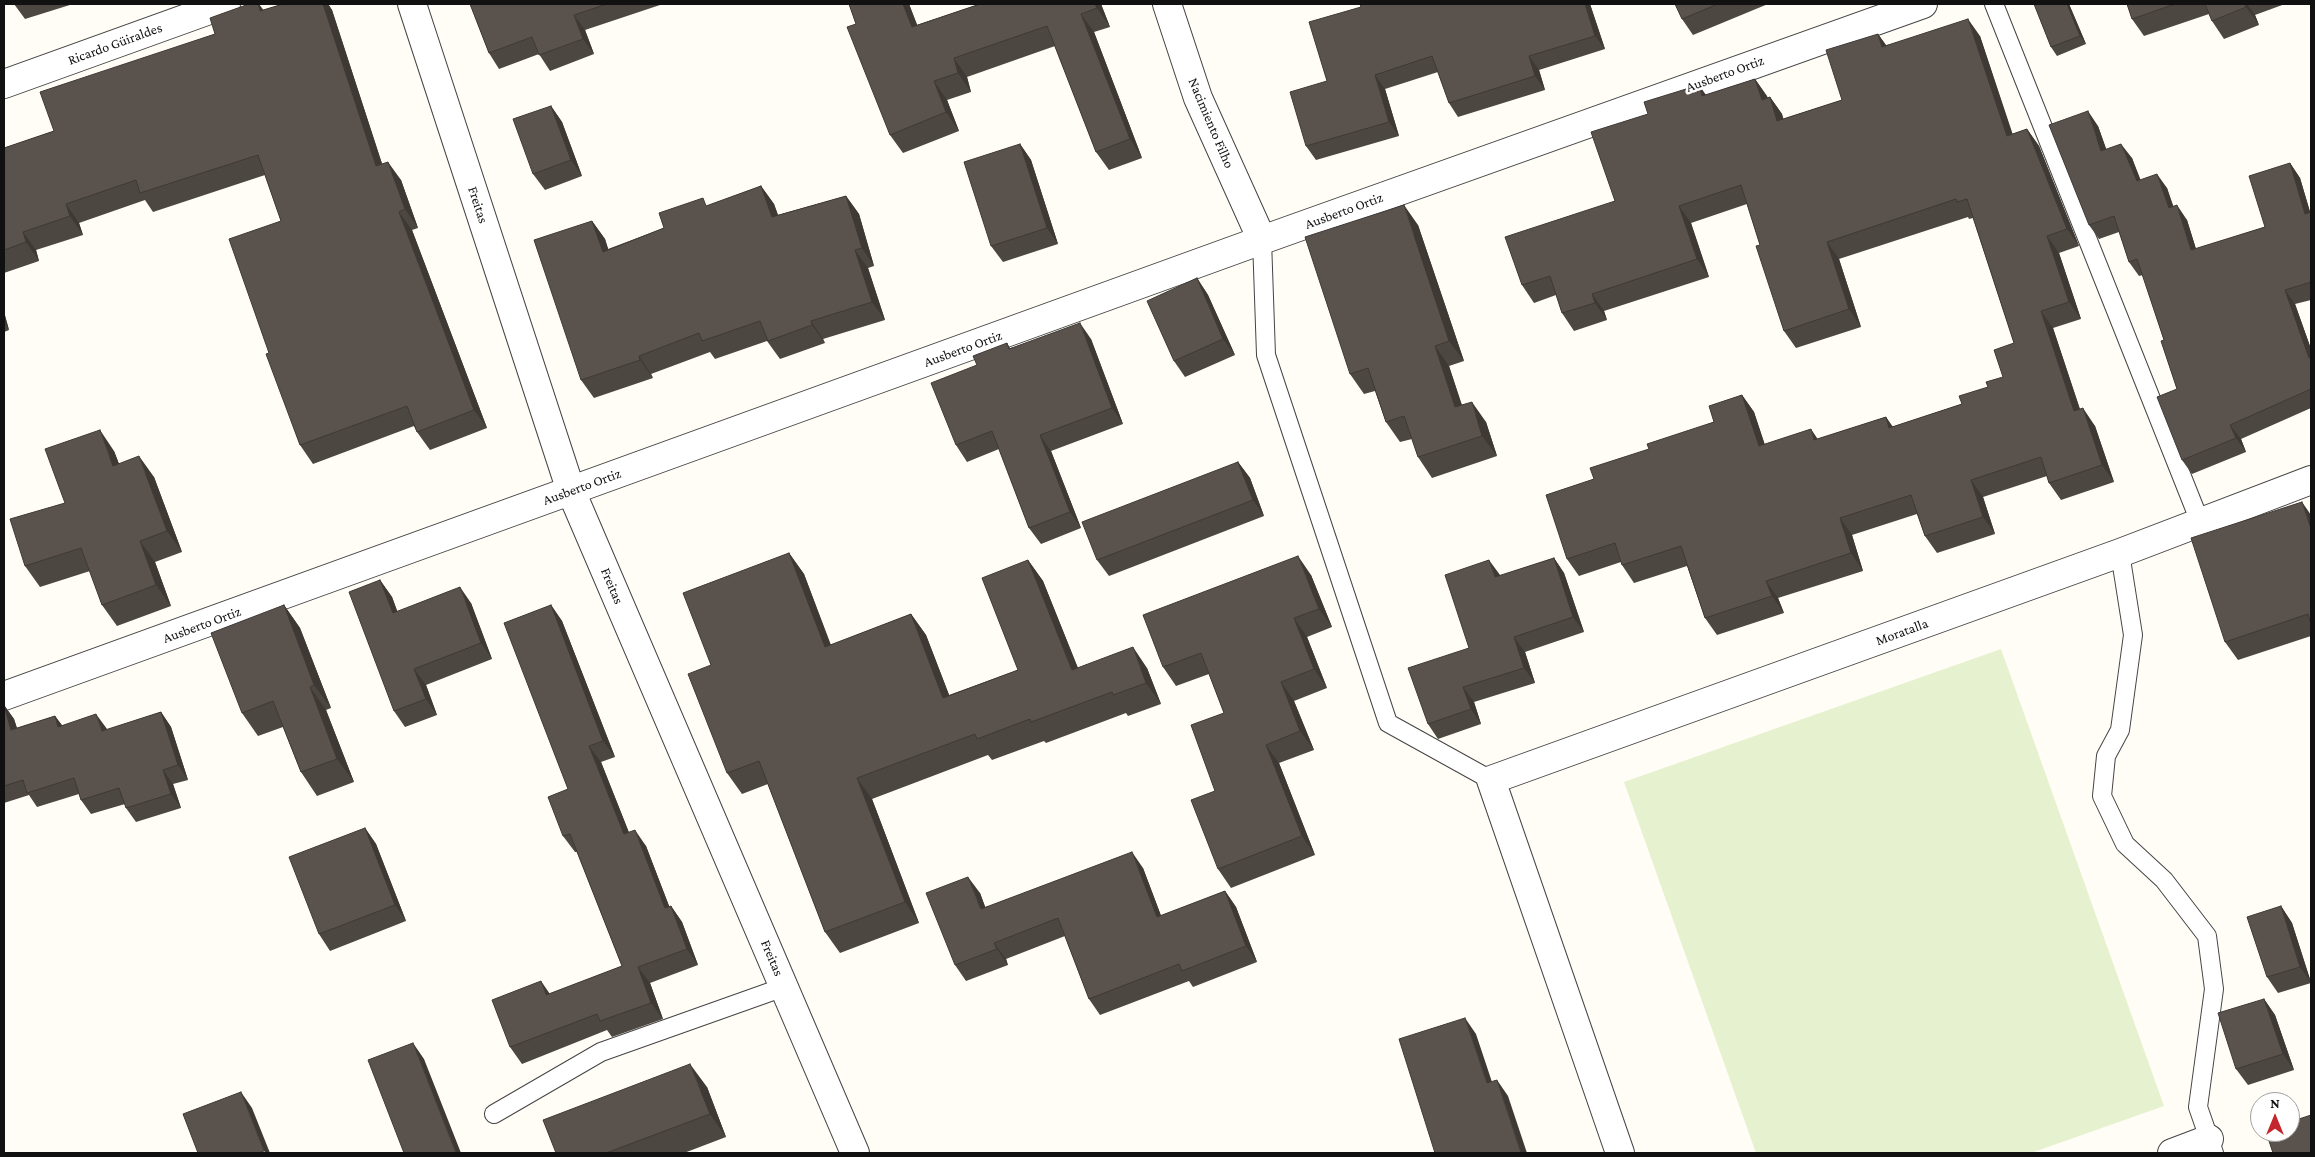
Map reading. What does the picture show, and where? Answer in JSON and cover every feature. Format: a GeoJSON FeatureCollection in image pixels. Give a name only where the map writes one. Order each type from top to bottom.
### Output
{"type":"FeatureCollection","features":[{"type":"Feature","properties":{"kind":"street","name":"Ricardo Güiraldes"},"geometry":{"type":"LineString","coordinates":[[4,84],[226,4]]}},
{"type":"Feature","properties":{"kind":"street","name":"Freitas"},"geometry":{"type":"LineString","coordinates":[[412,4],[571,491],[855,1153]]}},
{"type":"Feature","properties":{"kind":"street","name":"Nacimiento Filho"},"geometry":{"type":"LineString","coordinates":[[1167,4],[1198,98],[1262,240]]}},
{"type":"Feature","properties":{"kind":"street","name":"Ausberto Ortiz"},"geometry":{"type":"LineString","coordinates":[[4,696],[1262,240],[1924,4]]}},
{"type":"Feature","properties":{"kind":"street","name":"Moratalla"},"geometry":{"type":"LineString","coordinates":[[1491,780],[2120,553],[2311,480]]}},
{"type":"Feature","properties":{"kind":"street"},"geometry":{"type":"LineString","coordinates":[[1491,780],[1620,1153]]}},
{"type":"Feature","properties":{"kind":"street"},"geometry":{"type":"LineString","coordinates":[[2172,1153],[2211,1146]]}},
{"type":"Feature","properties":{"kind":"lane"},"geometry":{"type":"LineString","coordinates":[[1994,4],[2200,522]]}},
{"type":"Feature","properties":{"kind":"lane"},"geometry":{"type":"LineString","coordinates":[[1262,240],[1266,356],[1388,723],[1491,780]]}},
{"type":"Feature","properties":{"kind":"lane"},"geometry":{"type":"LineString","coordinates":[[2120,553],[2133,635],[2120,730],[2106,756],[2102,796],[2125,844],[2164,880],[2207,936],[2214,989],[2198,1107],[2211,1146]]}},
{"type":"Feature","properties":{"kind":"lane"},"geometry":{"type":"LineString","coordinates":[[494,1114],[601,1052],[784,987]]}},
{"type":"Feature","properties":{"kind":"green space"},"geometry":{"type":"Polygon","coordinates":[[[2001,649],[2164,1106],[2031,1153],[1756,1153],[1624,782],[2001,649]]]}},
{"type":"Feature","properties":{"kind":"building"},"geometry":{"type":"Polygon","coordinates":[[[249,4],[258,4],[260,11],[283,4],[323,4],[376,166],[388,162],[405,209],[399,212],[474,410],[417,432],[407,406],[300,445],[266,354],[269,353],[229,239],[281,221],[258,155],[140,193],[136,180],[66,204],[70,216],[23,232],[26,242],[4,250],[4,148],[54,131],[40,92],[215,34],[210,18],[249,4]]]}},
{"type":"Feature","properties":{"kind":"building"},"geometry":{"type":"Polygon","coordinates":[[[470,4],[607,4],[574,15],[583,39],[539,55],[532,37],[489,53],[470,4]]]}},
{"type":"Feature","properties":{"kind":"building"},"geometry":{"type":"Polygon","coordinates":[[[849,4],[903,4],[912,27],[980,4],[1095,4],[1097,8],[1081,14],[1130,139],[1096,152],[1047,26],[954,58],[958,73],[934,81],[946,112],[890,135],[847,27],[856,24],[849,4]]]}},
{"type":"Feature","properties":{"kind":"building"},"geometry":{"type":"Polygon","coordinates":[[[1360,4],[1585,4],[1595,36],[1529,56],[1535,76],[1449,103],[1432,56],[1375,75],[1389,122],[1306,146],[1290,92],[1327,81],[1309,22],[1361,7],[1360,4]]]}},
{"type":"Feature","properties":{"kind":"building"},"geometry":{"type":"Polygon","coordinates":[[[1675,4],[1718,4],[1682,19],[1675,4]]]}},
{"type":"Feature","properties":{"kind":"building"},"geometry":{"type":"Polygon","coordinates":[[[2034,4],[2067,4],[2080,36],[2051,47],[2034,4]]]}},
{"type":"Feature","properties":{"kind":"building"},"geometry":{"type":"Polygon","coordinates":[[[2127,4],[2175,4],[2132,19],[2127,4]]]}},
{"type":"Feature","properties":{"kind":"building"},"geometry":{"type":"Polygon","coordinates":[[[2205,4],[2245,4],[2246,7],[2212,21],[2205,4]]]}},
{"type":"Feature","properties":{"kind":"building"},"geometry":{"type":"Polygon","coordinates":[[[1968,19],[2007,136],[2027,129],[2067,229],[2047,236],[2069,302],[2041,311],[2074,411],[2083,408],[2102,465],[2049,483],[2041,457],[1971,480],[1983,517],[1925,536],[1911,495],[1840,518],[1851,553],[1766,581],[1772,596],[1705,618],[1681,546],[1622,565],[1615,543],[1567,559],[1546,495],[1594,479],[1590,468],[1649,449],[1647,444],[1714,422],[1709,406],[1742,395],[1759,446],[1811,429],[1814,440],[1886,417],[1889,428],[1962,404],[1959,396],[1988,387],[1986,382],[2003,377],[1994,350],[2014,343],[1967,199],[1957,202],[1956,199],[1827,242],[1849,309],[1784,331],[1756,246],[1760,245],[1741,185],[1679,206],[1697,259],[1592,294],[1595,303],[1562,313],[1550,276],[1522,285],[1505,237],[1615,201],[1591,132],[1648,114],[1644,102],[1699,85],[1702,96],[1755,79],[1762,100],[1770,97],[1777,121],[1842,100],[1826,50],[1878,34],[1882,47],[1968,19]]]}},
{"type":"Feature","properties":{"kind":"building"},"geometry":{"type":"Polygon","coordinates":[[[551,106],[571,160],[533,174],[513,119],[551,106]]]}},
{"type":"Feature","properties":{"kind":"building"},"geometry":{"type":"Polygon","coordinates":[[[2088,111],[2101,151],[2121,144],[2137,181],[2157,174],[2169,208],[2177,205],[2191,250],[2265,227],[2249,176],[2290,163],[2305,214],[2311,212],[2311,282],[2285,290],[2309,358],[2311,357],[2311,389],[2230,425],[2236,438],[2182,460],[2157,397],[2177,389],[2161,341],[2164,340],[2137,259],[2129,262],[2114,216],[2089,225],[2049,125],[2088,111]]]}},
{"type":"Feature","properties":{"kind":"building"},"geometry":{"type":"Polygon","coordinates":[[[1020,144],[1047,228],[991,246],[964,162],[1020,144]]]}},
{"type":"Feature","properties":{"kind":"building"},"geometry":{"type":"Polygon","coordinates":[[[761,186],[772,217],[846,196],[862,248],[855,250],[872,302],[811,321],[812,325],[768,341],[760,321],[702,341],[699,333],[639,356],[640,360],[581,380],[534,240],[592,221],[603,252],[664,228],[659,213],[703,198],[706,206],[761,186]]]}},
{"type":"Feature","properties":{"kind":"building"},"geometry":{"type":"Polygon","coordinates":[[[1404,205],[1449,341],[1435,346],[1455,407],[1472,402],[1482,436],[1418,457],[1404,416],[1386,422],[1368,368],[1350,374],[1305,237],[1404,205]]]}},
{"type":"Feature","properties":{"kind":"building"},"geometry":{"type":"Polygon","coordinates":[[[1197,278],[1223,339],[1174,361],[1147,301],[1197,278]]]}},
{"type":"Feature","properties":{"kind":"building"},"geometry":{"type":"Polygon","coordinates":[[[1080,323],[1112,408],[1040,435],[1070,512],[1029,528],[992,431],[956,445],[931,383],[977,365],[973,356],[1007,343],[1009,349],[1080,323]]]}},
{"type":"Feature","properties":{"kind":"building"},"geometry":{"type":"Polygon","coordinates":[[[100,430],[113,466],[139,456],[167,531],[140,541],[156,585],[102,605],[81,548],[25,566],[10,519],[65,503],[45,449],[100,430]]]}},
{"type":"Feature","properties":{"kind":"building"},"geometry":{"type":"Polygon","coordinates":[[[1238,462],[1253,500],[1097,560],[1082,522],[1238,462]]]}},
{"type":"Feature","properties":{"kind":"building"},"geometry":{"type":"Polygon","coordinates":[[[2302,502],[2311,529],[2311,624],[2308,614],[2225,642],[2191,538],[2302,502]]]}},
{"type":"Feature","properties":{"kind":"building"},"geometry":{"type":"Polygon","coordinates":[[[789,553],[825,647],[911,614],[943,698],[1018,670],[982,578],[1028,560],[1072,670],[1133,647],[1146,683],[1113,695],[1112,692],[1031,722],[1030,719],[977,739],[975,734],[857,778],[905,902],[825,932],[759,761],[727,773],[688,674],[711,665],[683,593],[789,553]]]}},
{"type":"Feature","properties":{"kind":"building"},"geometry":{"type":"Polygon","coordinates":[[[1298,556],[1319,609],[1294,618],[1314,669],[1281,682],[1300,731],[1266,745],[1302,836],[1218,869],[1191,800],[1215,791],[1191,725],[1224,713],[1201,653],[1163,667],[1143,615],[1298,556]]]}},
{"type":"Feature","properties":{"kind":"building"},"geometry":{"type":"Polygon","coordinates":[[[1554,558],[1573,617],[1514,637],[1524,668],[1463,687],[1471,709],[1428,724],[1408,668],[1469,648],[1445,575],[1489,560],[1495,577],[1554,558]]]}},
{"type":"Feature","properties":{"kind":"building"},"geometry":{"type":"Polygon","coordinates":[[[380,580],[393,613],[460,587],[481,643],[414,669],[426,699],[394,711],[349,592],[380,580]]]}},
{"type":"Feature","properties":{"kind":"building"},"geometry":{"type":"Polygon","coordinates":[[[284,605],[314,685],[310,687],[337,759],[301,772],[273,701],[242,713],[211,633],[284,605]]]}},
{"type":"Feature","properties":{"kind":"building"},"geometry":{"type":"Polygon","coordinates":[[[551,605],[603,741],[589,746],[624,834],[635,830],[665,908],[671,906],[687,949],[638,967],[651,1003],[600,1021],[597,1014],[510,1047],[492,1000],[541,981],[546,995],[622,966],[570,834],[563,836],[548,797],[568,789],[504,623],[551,605]]]}},
{"type":"Feature","properties":{"kind":"building"},"geometry":{"type":"Polygon","coordinates":[[[4,705],[11,730],[55,716],[58,727],[96,714],[102,731],[161,712],[178,765],[163,770],[171,794],[126,808],[119,788],[81,800],[74,778],[27,793],[23,780],[4,786],[4,705]]]}},
{"type":"Feature","properties":{"kind":"building"},"geometry":{"type":"Polygon","coordinates":[[[365,828],[395,905],[319,934],[289,857],[365,828]]]}},
{"type":"Feature","properties":{"kind":"building"},"geometry":{"type":"Polygon","coordinates":[[[1132,852],[1157,917],[1225,891],[1246,946],[1182,971],[1179,964],[1089,999],[1058,918],[994,943],[997,949],[955,965],[926,893],[968,877],[981,909],[1132,852]]]}},
{"type":"Feature","properties":{"kind":"building"},"geometry":{"type":"Polygon","coordinates":[[[2281,906],[2300,967],[2267,977],[2247,917],[2281,906]]]}},
{"type":"Feature","properties":{"kind":"building"},"geometry":{"type":"Polygon","coordinates":[[[2264,999],[2283,1054],[2236,1069],[2218,1013],[2264,999]]]}},
{"type":"Feature","properties":{"kind":"building"},"geometry":{"type":"Polygon","coordinates":[[[1465,1018],[1487,1083],[1497,1080],[1521,1153],[1435,1153],[1399,1039],[1465,1018]]]}},
{"type":"Feature","properties":{"kind":"building"},"geometry":{"type":"Polygon","coordinates":[[[413,1043],[456,1153],[404,1153],[368,1060],[413,1043]]]}},
{"type":"Feature","properties":{"kind":"building"},"geometry":{"type":"Polygon","coordinates":[[[690,1064],[710,1114],[606,1153],[556,1153],[543,1120],[690,1064]]]}},
{"type":"Feature","properties":{"kind":"building"},"geometry":{"type":"Polygon","coordinates":[[[241,1092],[264,1151],[258,1153],[198,1153],[183,1114],[241,1092]]]}},
{"type":"Feature","properties":{"kind":"building"},"geometry":{"type":"Polygon","coordinates":[[[2311,1115],[2311,1153],[2273,1153],[2269,1142],[2300,1142],[2300,1119],[2311,1115]]]}}]}
